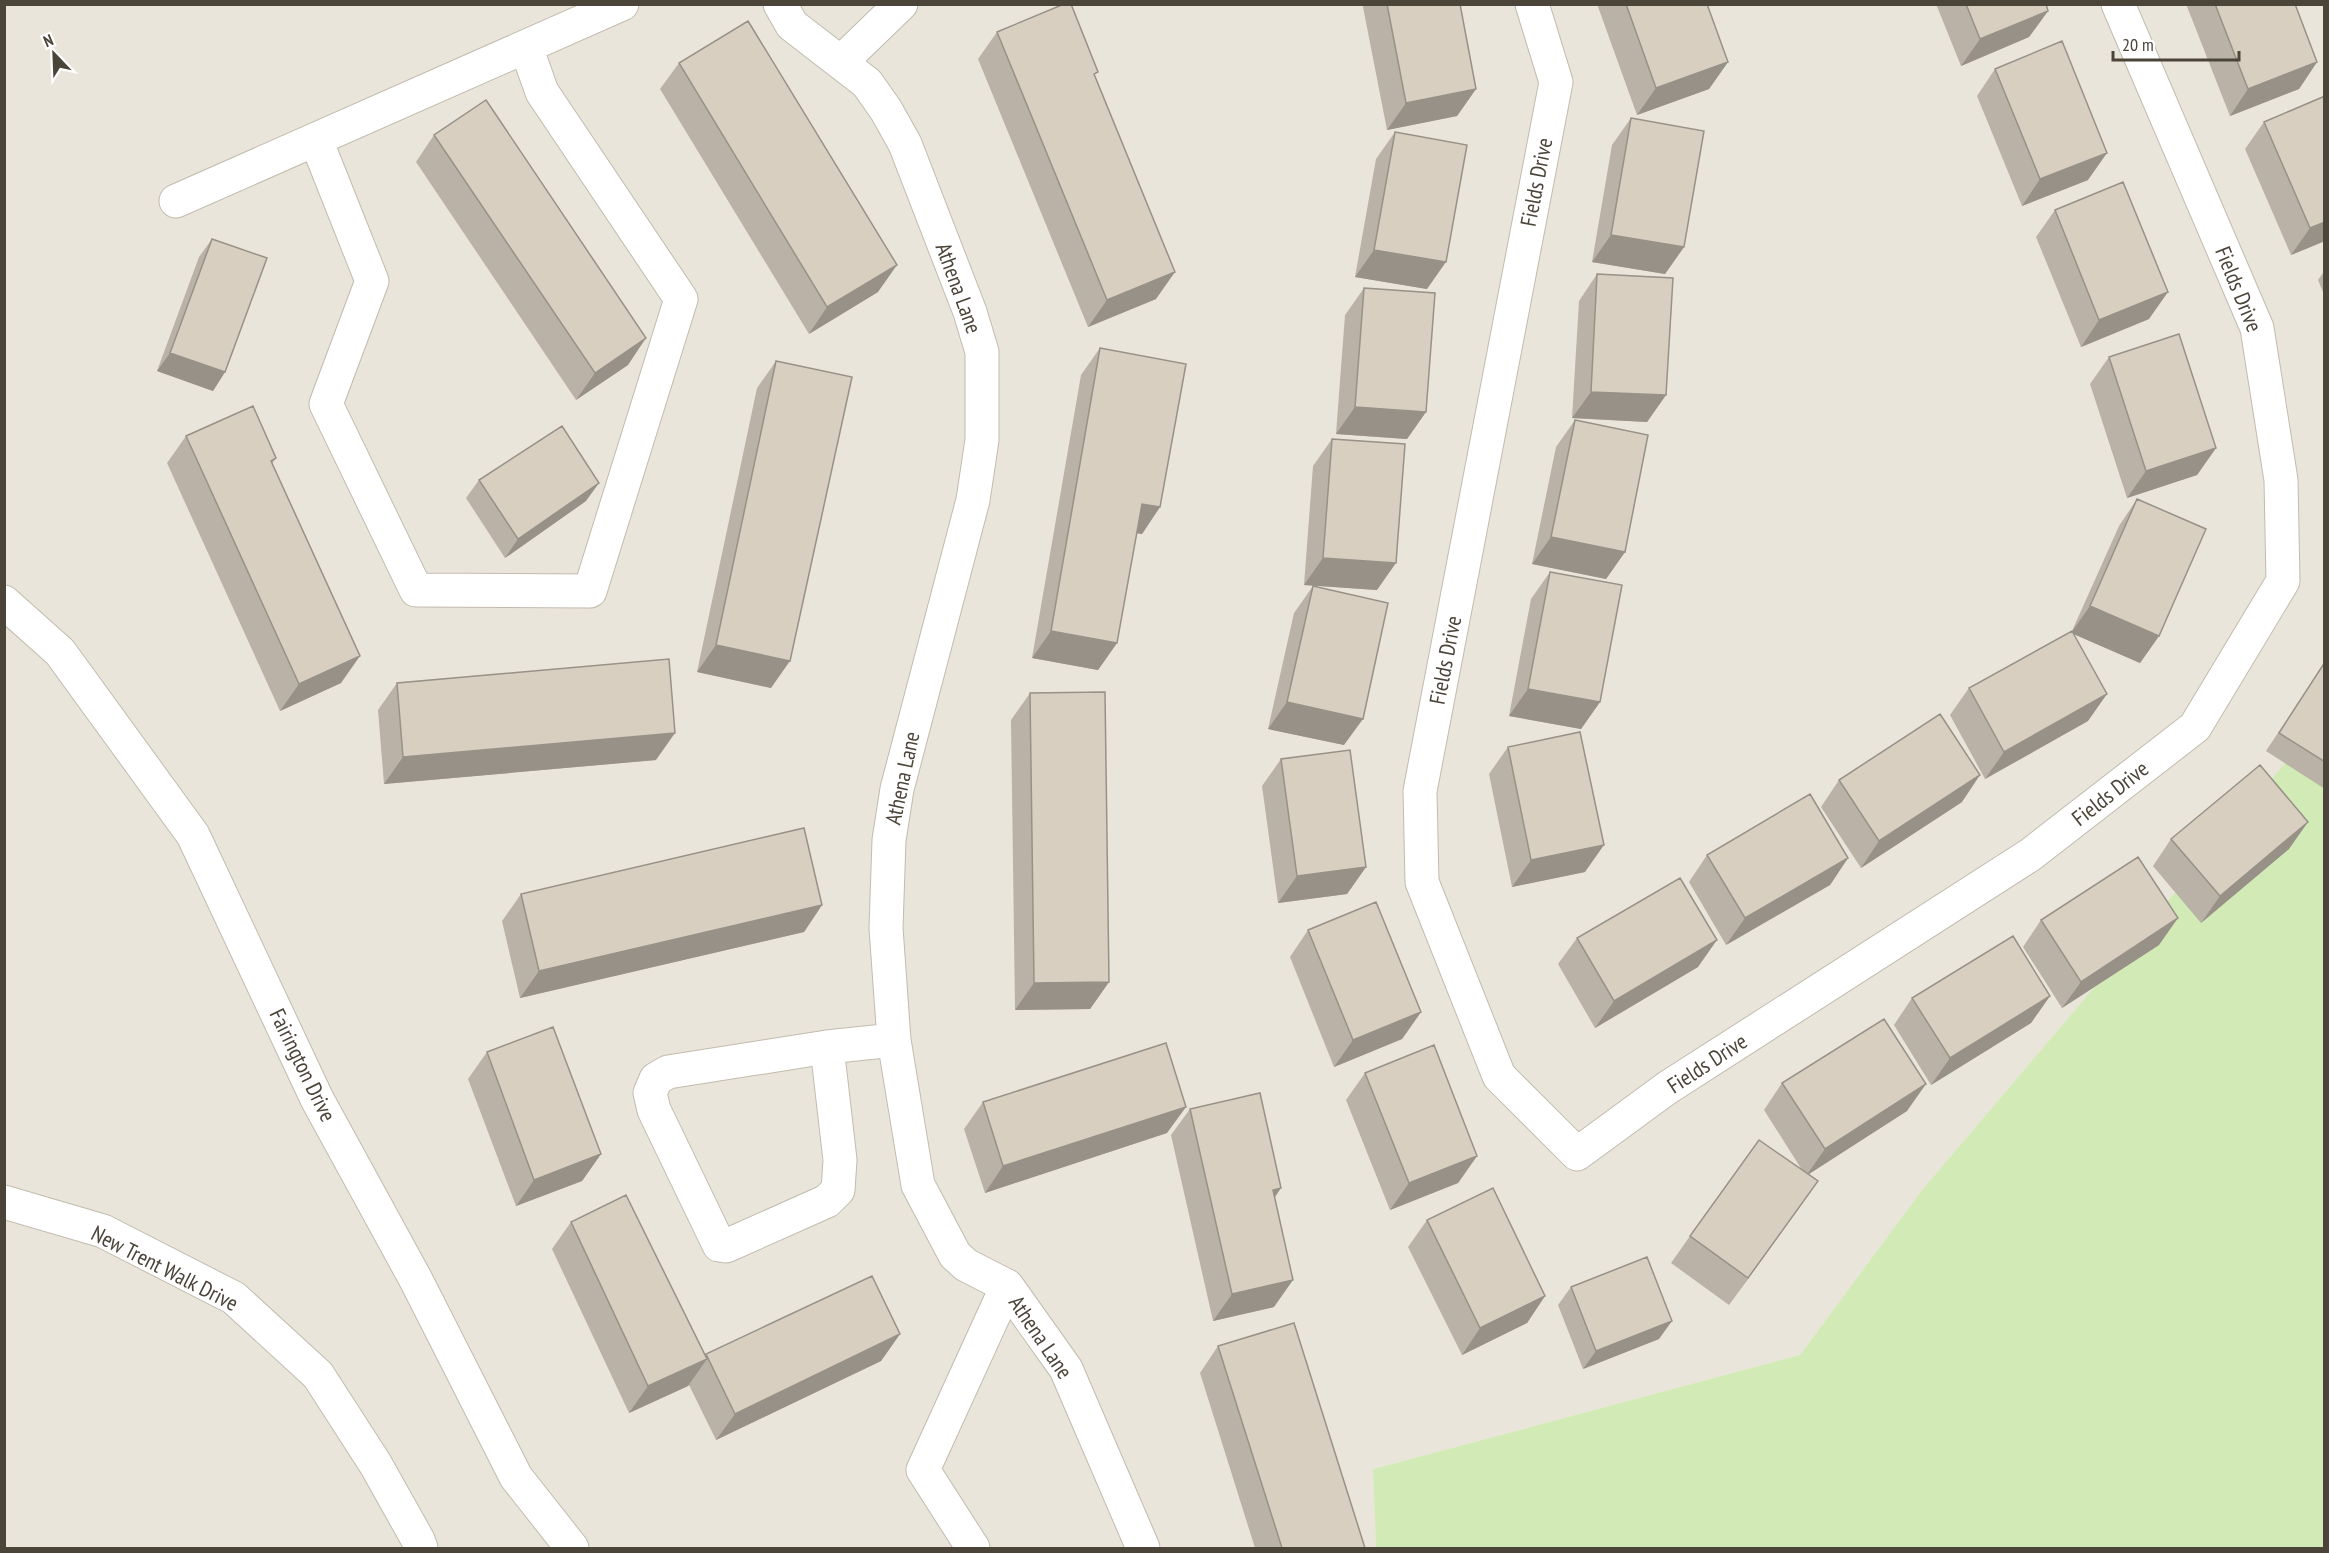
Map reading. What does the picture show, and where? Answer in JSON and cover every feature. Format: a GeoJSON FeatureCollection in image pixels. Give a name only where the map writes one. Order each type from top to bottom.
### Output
{"type":"FeatureCollection","features":[{"type":"Feature","properties":{"kind":"street"},"geometry":{"type":"LineString","coordinates":[[176,201],[622,4]]}},
{"type":"Feature","properties":{"kind":"street","name":"Athena Lane"},"geometry":{"type":"LineString","coordinates":[[780,4],[792,25],[867,83],[886,110],[905,144],[970,312],[981,352],[982,440],[973,500],[897,789],[889,840],[886,928],[894,1040],[918,1185],[955,1255],[966,1265],[1007,1286],[1066,1369],[1143,1548]]}},
{"type":"Feature","properties":{"kind":"street"},"geometry":{"type":"LineString","coordinates":[[841,62],[901,4]]}},
{"type":"Feature","properties":{"kind":"street","name":"Fields Drive"},"geometry":{"type":"LineString","coordinates":[[1532,4],[1556,82],[1420,791],[1422,882],[1499,1076],[1577,1154],[1667,1088],[2030,855],[2195,727],[2283,581],[2282,480],[2257,328],[2118,4]]}},
{"type":"Feature","properties":{"kind":"street"},"geometry":{"type":"LineString","coordinates":[[316,140],[372,281],[326,404],[416,590],[590,591],[681,298],[542,92],[526,47]]}},
{"type":"Feature","properties":{"kind":"street","name":"Fairington Drive"},"geometry":{"type":"LineString","coordinates":[[4,602],[60,652],[193,835],[317,1099],[416,1280],[516,1477],[572,1548]]}},
{"type":"Feature","properties":{"kind":"street"},"geometry":{"type":"LineString","coordinates":[[827,1047],[840,1161],[838,1190],[827,1201],[726,1246],[719,1245],[654,1110],[650,1093],[656,1079],[668,1072],[827,1047],[894,1040]]}},
{"type":"Feature","properties":{"kind":"street","name":"New Trent Walk Drive"},"geometry":{"type":"LineString","coordinates":[[4,1202],[103,1231],[234,1298],[318,1375],[376,1465],[421,1548]]}},
{"type":"Feature","properties":{"kind":"street"},"geometry":{"type":"LineString","coordinates":[[974,1548],[923,1470],[1007,1286]]}},
{"type":"Feature","properties":{"kind":"shaded area"},"geometry":{"type":"Polygon","coordinates":[[[5,5],[2324,5],[2324,717],[1922,1190],[1800,1355],[1373,1469],[1376,1548],[5,1548],[5,5]]]}},
{"type":"Feature","properties":{"kind":"green space"},"geometry":{"type":"Polygon","coordinates":[[[2324,717],[2324,1548],[1376,1548],[1373,1469],[1800,1355],[1922,1190],[2324,717]]]}},
{"type":"Feature","properties":{"kind":"building"},"geometry":{"type":"Polygon","coordinates":[[[1064,4],[1071,4],[1098,72],[1094,74],[1175,272],[1107,300],[997,32],[1064,4]]]}},
{"type":"Feature","properties":{"kind":"building"},"geometry":{"type":"Polygon","coordinates":[[[1387,4],[1460,4],[1476,89],[1406,103],[1387,4]]]}},
{"type":"Feature","properties":{"kind":"building"},"geometry":{"type":"Polygon","coordinates":[[[1626,4],[1707,4],[1728,62],[1656,88],[1626,4]]]}},
{"type":"Feature","properties":{"kind":"building"},"geometry":{"type":"Polygon","coordinates":[[[1966,4],[2046,4],[2048,11],[1980,39],[1966,4]]]}},
{"type":"Feature","properties":{"kind":"building"},"geometry":{"type":"Polygon","coordinates":[[[2215,4],[2295,4],[2317,62],[2248,89],[2215,4]]]}},
{"type":"Feature","properties":{"kind":"building"},"geometry":{"type":"Polygon","coordinates":[[[748,21],[897,265],[827,307],[679,63],[748,21]]]}},
{"type":"Feature","properties":{"kind":"building"},"geometry":{"type":"Polygon","coordinates":[[[2062,41],[2107,153],[2040,179],[1995,69],[2062,41]]]}},
{"type":"Feature","properties":{"kind":"building"},"geometry":{"type":"Polygon","coordinates":[[[2325,96],[2325,222],[2310,228],[2264,122],[2325,96]]]}},
{"type":"Feature","properties":{"kind":"building"},"geometry":{"type":"Polygon","coordinates":[[[486,100],[646,338],[595,373],[434,135],[486,100]]]}},
{"type":"Feature","properties":{"kind":"building"},"geometry":{"type":"Polygon","coordinates":[[[1631,118],[1704,131],[1684,247],[1611,235],[1631,118]]]}},
{"type":"Feature","properties":{"kind":"building"},"geometry":{"type":"Polygon","coordinates":[[[1395,132],[1467,145],[1446,262],[1374,250],[1395,132]]]}},
{"type":"Feature","properties":{"kind":"building"},"geometry":{"type":"Polygon","coordinates":[[[2123,182],[2168,292],[2099,320],[2055,210],[2123,182]]]}},
{"type":"Feature","properties":{"kind":"building"},"geometry":{"type":"Polygon","coordinates":[[[212,239],[267,258],[225,372],[170,353],[212,239]]]}},
{"type":"Feature","properties":{"kind":"building"},"geometry":{"type":"Polygon","coordinates":[[[1597,274],[1673,278],[1666,395],[1591,392],[1597,274]]]}},
{"type":"Feature","properties":{"kind":"building"},"geometry":{"type":"Polygon","coordinates":[[[1364,288],[1435,293],[1426,412],[1355,407],[1364,288]]]}},
{"type":"Feature","properties":{"kind":"building"},"geometry":{"type":"Polygon","coordinates":[[[2179,334],[2216,448],[2146,471],[2109,357],[2179,334]]]}},
{"type":"Feature","properties":{"kind":"building"},"geometry":{"type":"Polygon","coordinates":[[[1100,348],[1186,364],[1160,507],[1142,504],[1117,643],[1051,631],[1100,348]]]}},
{"type":"Feature","properties":{"kind":"building"},"geometry":{"type":"Polygon","coordinates":[[[776,361],[852,377],[790,661],[716,645],[776,361]]]}},
{"type":"Feature","properties":{"kind":"building"},"geometry":{"type":"Polygon","coordinates":[[[253,406],[276,458],[271,461],[360,656],[299,684],[186,436],[253,406]]]}},
{"type":"Feature","properties":{"kind":"building"},"geometry":{"type":"Polygon","coordinates":[[[1575,420],[1648,435],[1625,552],[1551,537],[1575,420]]]}},
{"type":"Feature","properties":{"kind":"building"},"geometry":{"type":"Polygon","coordinates":[[[562,426],[599,483],[518,539],[479,480],[562,426]]]}},
{"type":"Feature","properties":{"kind":"building"},"geometry":{"type":"Polygon","coordinates":[[[1332,439],[1405,444],[1396,563],[1323,558],[1332,439]]]}},
{"type":"Feature","properties":{"kind":"building"},"geometry":{"type":"Polygon","coordinates":[[[2137,499],[2206,529],[2159,636],[2090,606],[2137,499]]]}},
{"type":"Feature","properties":{"kind":"building"},"geometry":{"type":"Polygon","coordinates":[[[1550,572],[1622,585],[1600,702],[1528,689],[1550,572]]]}},
{"type":"Feature","properties":{"kind":"building"},"geometry":{"type":"Polygon","coordinates":[[[1313,586],[1388,603],[1363,719],[1287,702],[1313,586]]]}},
{"type":"Feature","properties":{"kind":"building"},"geometry":{"type":"Polygon","coordinates":[[[2072,631],[2107,694],[2004,752],[1969,688],[2072,631]]]}},
{"type":"Feature","properties":{"kind":"building"},"geometry":{"type":"Polygon","coordinates":[[[669,659],[675,733],[403,757],[397,683],[669,659]]]}},
{"type":"Feature","properties":{"kind":"building"},"geometry":{"type":"Polygon","coordinates":[[[2323,665],[2325,666],[2325,762],[2279,733],[2323,665]]]}},
{"type":"Feature","properties":{"kind":"building"},"geometry":{"type":"Polygon","coordinates":[[[1105,692],[1109,982],[1034,983],[1030,693],[1105,692]]]}},
{"type":"Feature","properties":{"kind":"building"},"geometry":{"type":"Polygon","coordinates":[[[1940,714],[1980,775],[1879,841],[1839,780],[1940,714]]]}},
{"type":"Feature","properties":{"kind":"building"},"geometry":{"type":"Polygon","coordinates":[[[1580,732],[1604,845],[1531,860],[1508,747],[1580,732]]]}},
{"type":"Feature","properties":{"kind":"building"},"geometry":{"type":"Polygon","coordinates":[[[1350,750],[1366,867],[1297,876],[1281,759],[1350,750]]]}},
{"type":"Feature","properties":{"kind":"building"},"geometry":{"type":"Polygon","coordinates":[[[2260,765],[2308,822],[2220,896],[2171,839],[2260,765]]]}},
{"type":"Feature","properties":{"kind":"building"},"geometry":{"type":"Polygon","coordinates":[[[1810,794],[1848,858],[1745,918],[1707,855],[1810,794]]]}},
{"type":"Feature","properties":{"kind":"building"},"geometry":{"type":"Polygon","coordinates":[[[804,828],[822,905],[539,971],[521,894],[804,828]]]}},
{"type":"Feature","properties":{"kind":"building"},"geometry":{"type":"Polygon","coordinates":[[[2138,857],[2178,918],[2081,982],[2041,920],[2138,857]]]}},
{"type":"Feature","properties":{"kind":"building"},"geometry":{"type":"Polygon","coordinates":[[[1680,878],[1717,940],[1614,1001],[1577,938],[1680,878]]]}},
{"type":"Feature","properties":{"kind":"building"},"geometry":{"type":"Polygon","coordinates":[[[1376,902],[1421,1012],[1353,1040],[1308,930],[1376,902]]]}},
{"type":"Feature","properties":{"kind":"building"},"geometry":{"type":"Polygon","coordinates":[[[2013,936],[2050,996],[1950,1058],[1912,998],[2013,936]]]}},
{"type":"Feature","properties":{"kind":"building"},"geometry":{"type":"Polygon","coordinates":[[[1884,1019],[1926,1084],[1825,1149],[1782,1083],[1884,1019]]]}},
{"type":"Feature","properties":{"kind":"building"},"geometry":{"type":"Polygon","coordinates":[[[553,1027],[601,1154],[534,1180],[487,1052],[553,1027]]]}},
{"type":"Feature","properties":{"kind":"building"},"geometry":{"type":"Polygon","coordinates":[[[1166,1043],[1186,1107],[1003,1166],[983,1102],[1166,1043]]]}},
{"type":"Feature","properties":{"kind":"building"},"geometry":{"type":"Polygon","coordinates":[[[1434,1045],[1477,1156],[1409,1183],[1365,1073],[1434,1045]]]}},
{"type":"Feature","properties":{"kind":"building"},"geometry":{"type":"Polygon","coordinates":[[[1260,1093],[1281,1188],[1273,1190],[1293,1280],[1232,1294],[1190,1109],[1260,1093]]]}},
{"type":"Feature","properties":{"kind":"building"},"geometry":{"type":"Polygon","coordinates":[[[1759,1140],[1818,1181],[1748,1278],[1690,1236],[1759,1140]]]}},
{"type":"Feature","properties":{"kind":"building"},"geometry":{"type":"Polygon","coordinates":[[[1493,1188],[1545,1296],[1480,1328],[1427,1220],[1493,1188]]]}},
{"type":"Feature","properties":{"kind":"building"},"geometry":{"type":"Polygon","coordinates":[[[626,1195],[707,1359],[648,1386],[571,1222],[626,1195]]]}},
{"type":"Feature","properties":{"kind":"building"},"geometry":{"type":"Polygon","coordinates":[[[1647,1257],[1672,1321],[1596,1351],[1571,1287],[1647,1257]]]}},
{"type":"Feature","properties":{"kind":"building"},"geometry":{"type":"Polygon","coordinates":[[[872,1276],[900,1334],[735,1414],[706,1354],[872,1276]]]}},
{"type":"Feature","properties":{"kind":"building"},"geometry":{"type":"Polygon","coordinates":[[[1294,1323],[1365,1548],[1282,1548],[1218,1346],[1294,1323]]]}}]}
